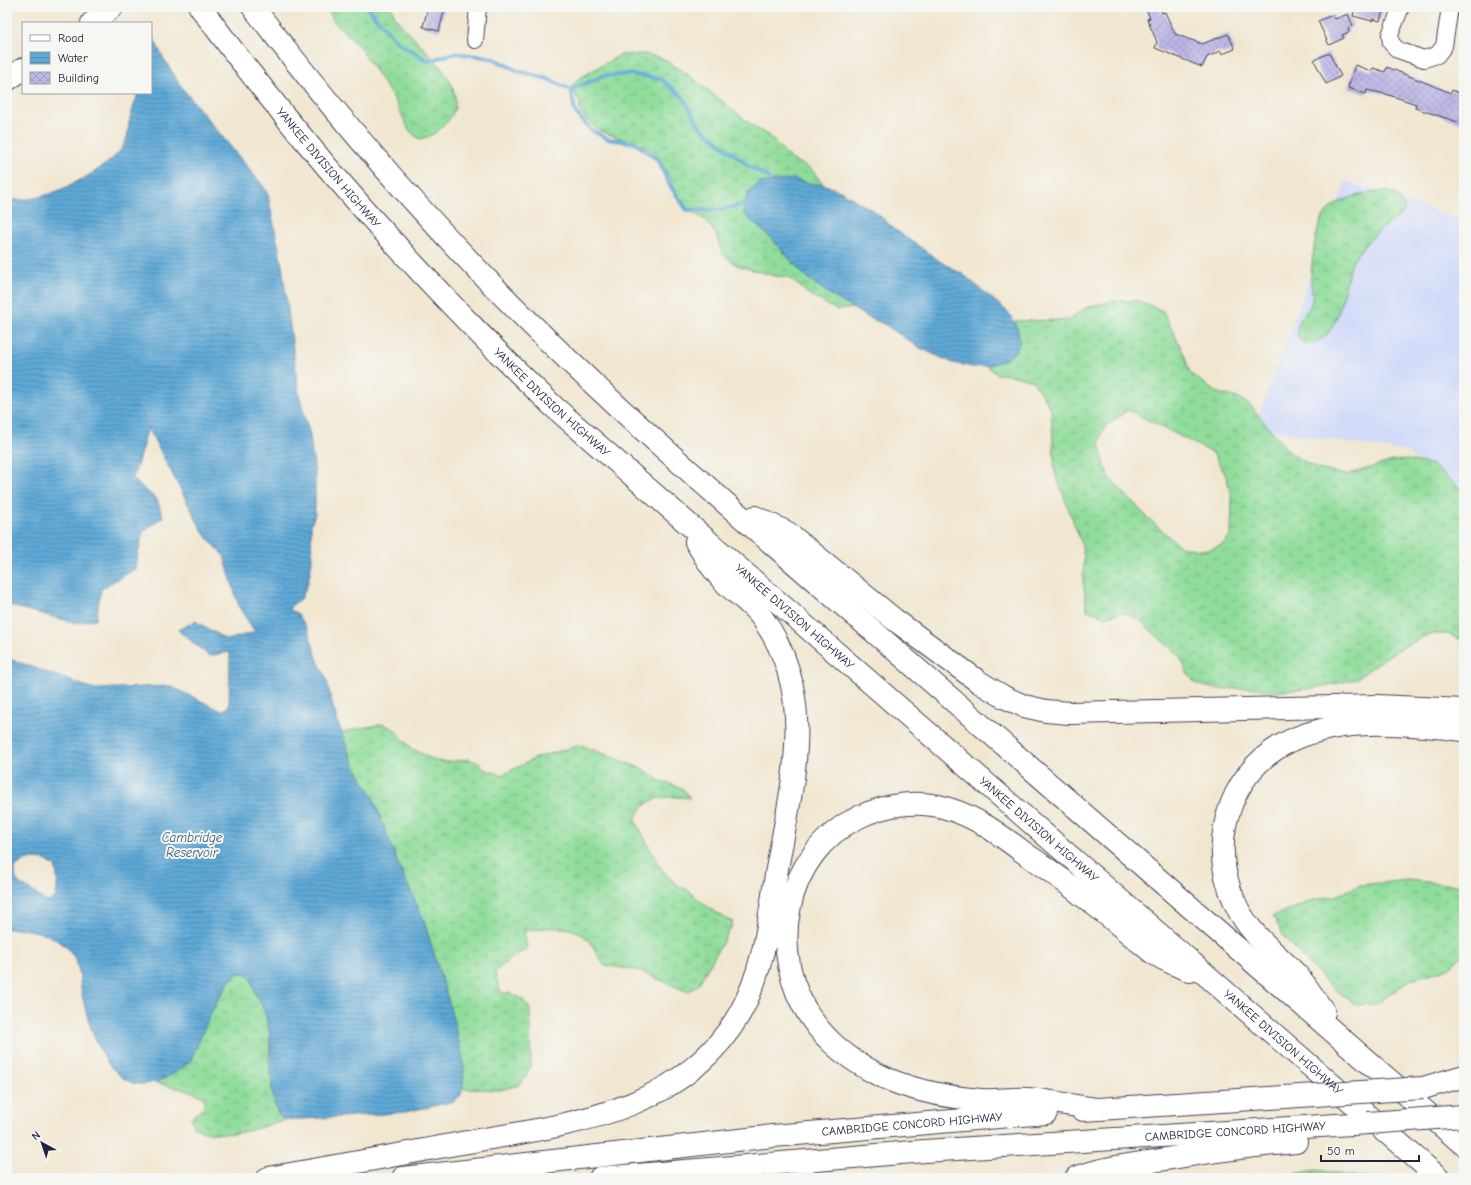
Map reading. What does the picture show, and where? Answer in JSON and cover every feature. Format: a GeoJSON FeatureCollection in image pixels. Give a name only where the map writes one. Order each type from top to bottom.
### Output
{"type":"FeatureCollection","features":[{"type":"Feature","properties":{"kind":"main road"},"geometry":{"type":"LineString","coordinates":[[93,22],[112,7]]}},
{"type":"Feature","properties":{"kind":"main road","name":"YANKEE DIVISION HIGHWAY"},"geometry":{"type":"LineString","coordinates":[[200,7],[320,158],[452,306],[554,407],[1439,1178]]}},
{"type":"Feature","properties":{"kind":"main road"},"geometry":{"type":"LineString","coordinates":[[253,7],[357,137],[419,208],[484,277],[586,376],[723,500],[1464,1145]]}},
{"type":"Feature","properties":{"kind":"main road"},"geometry":{"type":"LineString","coordinates":[[7,80],[22,71]]}},
{"type":"Feature","properties":{"kind":"main road"},"geometry":{"type":"LineString","coordinates":[[723,500],[788,534],[861,594],[955,666],[992,690],[1024,706],[1046,711],[1070,713],[1377,706],[1464,710]]}},
{"type":"Feature","properties":{"kind":"main road"},"geometry":{"type":"LineString","coordinates":[[268,1178],[545,1128],[614,1112],[653,1094],[688,1071],[716,1046],[739,1014],[755,980],[766,940],[796,758],[796,708],[790,678],[784,660],[765,622],[752,606],[720,577],[678,516]]}},
{"type":"Feature","properties":{"kind":"main road"},"geometry":{"type":"LineString","coordinates":[[1346,1042],[1298,976],[1260,940],[1244,920],[1237,907],[1227,883],[1223,859],[1223,837],[1229,810],[1241,785],[1258,764],[1276,748],[1306,734],[1339,726],[1368,725],[1417,725],[1464,730]]}},
{"type":"Feature","properties":{"kind":"main road"},"geometry":{"type":"LineString","coordinates":[[1097,1109],[1028,1099],[983,1100],[926,1092],[878,1075],[849,1058],[832,1043],[812,1021],[799,997],[790,968],[787,949],[786,930],[793,892],[806,864],[819,846],[844,825],[866,813],[888,807],[924,804],[956,812],[987,826],[1081,894],[1154,953],[1219,986]]}},
{"type":"Feature","properties":{"kind":"main road","name":"CAMBRIDGE CONCORD HIGHWAY"},"geometry":{"type":"LineString","coordinates":[[403,1178],[780,1135],[1097,1109],[1423,1088],[1463,1079]]}},
{"type":"Feature","properties":{"kind":"main road"},"geometry":{"type":"LineString","coordinates":[[1076,1178],[1095,1172],[1146,1162],[1236,1148],[1305,1141],[1309,1132],[1368,1123],[1464,1116]]}},
{"type":"Feature","properties":{"kind":"main road","name":"CAMBRIDGE CONCORD HIGHWAY"},"geometry":{"type":"LineString","coordinates":[[600,1178],[902,1152],[1309,1132]]}},
{"type":"Feature","properties":{"kind":"main road"},"geometry":{"type":"LineString","coordinates":[[1404,1148],[1426,1178]]}},
{"type":"Feature","properties":{"kind":"street"},"geometry":{"type":"LineString","coordinates":[[475,40],[478,7]]}},
{"type":"Feature","properties":{"kind":"street"},"geometry":{"type":"LineString","coordinates":[[1401,7],[1390,35],[1391,43],[1398,50],[1424,59],[1437,55],[1444,46],[1450,7]]}},
{"type":"Feature","properties":{"kind":"shaded area"},"geometry":{"type":"Polygon","coordinates":[[[1346,181],[1464,221],[1464,491],[1407,452],[1254,428],[1346,181]]]}},
{"type":"Feature","properties":{"kind":"green space"},"geometry":{"type":"Polygon","coordinates":[[[327,7],[391,7],[396,18],[441,68],[450,82],[455,96],[454,110],[439,130],[427,137],[419,139],[409,130],[394,99],[358,45],[334,22],[327,7]]]}},
{"type":"Feature","properties":{"kind":"green space"},"geometry":{"type":"Polygon","coordinates":[[[645,54],[662,58],[686,73],[757,129],[768,135],[791,159],[811,169],[823,184],[811,184],[792,179],[744,214],[771,238],[806,277],[832,296],[854,308],[836,310],[809,294],[788,277],[774,276],[736,265],[722,253],[716,234],[704,219],[689,210],[679,197],[660,159],[650,150],[635,141],[625,140],[600,131],[589,123],[580,111],[580,104],[572,87],[578,79],[620,55],[645,54]]]}},
{"type":"Feature","properties":{"kind":"green space"},"geometry":{"type":"Polygon","coordinates":[[[1383,191],[1395,193],[1405,208],[1401,215],[1375,235],[1358,252],[1349,270],[1339,311],[1328,334],[1318,341],[1306,345],[1298,338],[1298,324],[1300,319],[1308,310],[1312,300],[1312,261],[1316,235],[1325,214],[1330,208],[1344,200],[1368,193],[1383,191]]]}},
{"type":"Feature","properties":{"kind":"green space"},"geometry":{"type":"Polygon","coordinates":[[[1113,301],[1138,301],[1163,311],[1184,354],[1190,373],[1215,392],[1238,398],[1250,405],[1290,453],[1318,469],[1346,475],[1393,461],[1407,460],[1431,464],[1464,491],[1464,641],[1448,634],[1429,634],[1394,652],[1356,679],[1315,688],[1274,692],[1257,688],[1216,689],[1196,684],[1188,674],[1180,657],[1137,618],[1122,612],[1106,617],[1087,610],[1083,581],[1084,558],[1081,542],[1055,473],[1051,409],[1033,381],[1011,375],[997,374],[987,366],[1007,359],[1017,327],[1015,321],[1069,320],[1085,308],[1113,301]],[[1128,410],[1107,425],[1102,432],[1099,445],[1108,476],[1149,519],[1181,547],[1202,550],[1211,549],[1222,545],[1231,535],[1232,497],[1226,476],[1213,453],[1128,410]]]}},
{"type":"Feature","properties":{"kind":"green space"},"geometry":{"type":"Polygon","coordinates":[[[383,724],[394,729],[411,748],[436,761],[447,762],[469,759],[481,764],[483,769],[502,775],[538,757],[581,745],[645,770],[660,781],[682,788],[690,798],[658,798],[645,805],[635,820],[652,854],[669,878],[715,912],[733,922],[698,985],[688,992],[640,971],[604,965],[589,941],[583,935],[575,931],[550,928],[524,931],[527,949],[508,960],[495,973],[501,993],[510,993],[523,1000],[530,1009],[531,1063],[526,1077],[519,1085],[500,1090],[463,1089],[463,1059],[448,1000],[423,918],[400,869],[372,795],[355,767],[341,732],[383,724]]]}},
{"type":"Feature","properties":{"kind":"green space"},"geometry":{"type":"Polygon","coordinates":[[[1408,880],[1464,886],[1464,954],[1449,968],[1410,980],[1376,1004],[1356,1005],[1326,982],[1284,937],[1273,916],[1314,900],[1335,896],[1360,885],[1408,880]]]}},
{"type":"Feature","properties":{"kind":"green space"},"geometry":{"type":"Polygon","coordinates":[[[238,973],[245,973],[250,977],[256,995],[264,1008],[270,1035],[269,1061],[273,1091],[278,1115],[283,1120],[250,1130],[227,1134],[216,1133],[194,1127],[191,1118],[204,1106],[205,1098],[193,1092],[153,1082],[181,1069],[191,1060],[211,1012],[230,980],[238,973]]]}},
{"type":"Feature","properties":{"kind":"green space"},"geometry":{"type":"Polygon","coordinates":[[[1317,1170],[1367,1178],[1283,1178],[1290,1174],[1317,1170]]]}},
{"type":"Feature","properties":{"kind":"water","name":"Cambridge Reservoir"},"geometry":{"type":"Polygon","coordinates":[[[152,35],[164,59],[183,89],[264,187],[268,195],[282,265],[299,394],[310,436],[315,474],[315,514],[311,525],[312,561],[308,583],[301,599],[293,604],[289,609],[298,614],[308,630],[318,661],[326,677],[333,707],[347,749],[355,767],[372,795],[400,869],[423,918],[448,1000],[463,1059],[464,1075],[461,1095],[454,1101],[405,1112],[283,1120],[274,1103],[272,1092],[271,1045],[267,1020],[251,978],[241,973],[232,978],[223,990],[190,1060],[179,1070],[164,1079],[156,1082],[140,1084],[133,1083],[122,1077],[113,1069],[98,1046],[85,1008],[77,964],[68,949],[53,938],[35,931],[7,929],[7,658],[93,689],[170,686],[222,711],[229,706],[230,652],[209,656],[178,630],[195,621],[227,640],[255,632],[239,607],[224,556],[204,534],[148,428],[133,479],[157,500],[163,517],[143,532],[135,569],[101,589],[96,619],[76,623],[7,605],[7,200],[27,199],[55,192],[77,182],[100,168],[117,154],[125,143],[138,94],[152,94],[152,35]],[[34,859],[22,862],[16,866],[15,876],[18,882],[48,902],[55,898],[57,878],[55,866],[45,860],[34,859]]]}},
{"type":"Feature","properties":{"kind":"water"},"geometry":{"type":"Polygon","coordinates":[[[792,179],[811,184],[823,184],[842,192],[877,213],[893,228],[941,262],[964,275],[1008,312],[1017,327],[1020,341],[1015,352],[1007,359],[987,366],[972,367],[953,363],[920,348],[884,324],[867,317],[832,296],[806,277],[771,238],[744,214],[743,207],[748,193],[759,183],[792,179]]]}},
{"type":"Feature","properties":{"kind":"building"},"geometry":{"type":"Polygon","coordinates":[[[428,7],[445,7],[439,31],[423,27],[428,7]]]}},
{"type":"Feature","properties":{"kind":"building"},"geometry":{"type":"Polygon","coordinates":[[[1145,7],[1160,7],[1162,13],[1165,12],[1175,34],[1202,44],[1228,34],[1235,49],[1222,54],[1221,51],[1207,57],[1202,67],[1155,48],[1157,42],[1147,19],[1150,18],[1145,7]]]}},
{"type":"Feature","properties":{"kind":"building"},"geometry":{"type":"Polygon","coordinates":[[[1355,7],[1384,7],[1380,21],[1373,19],[1372,21],[1353,16],[1355,7]]]}},
{"type":"Feature","properties":{"kind":"building"},"geometry":{"type":"Polygon","coordinates":[[[1348,14],[1353,26],[1348,28],[1349,32],[1342,35],[1344,38],[1329,45],[1318,21],[1333,15],[1335,19],[1348,14]]]}},
{"type":"Feature","properties":{"kind":"building"},"geometry":{"type":"Polygon","coordinates":[[[1329,53],[1341,76],[1326,84],[1314,60],[1329,53]]]}},
{"type":"Feature","properties":{"kind":"building"},"geometry":{"type":"Polygon","coordinates":[[[1355,65],[1371,71],[1373,68],[1385,72],[1387,67],[1451,93],[1452,90],[1464,95],[1464,124],[1415,108],[1416,104],[1386,94],[1367,90],[1366,94],[1348,88],[1355,65]]]}},
{"type":"Feature","properties":{"kind":"waterway"},"geometry":{"type":"LineString","coordinates":[[367,7],[396,41],[428,61],[455,53],[492,58],[518,71],[548,79],[571,90],[575,112],[591,130],[608,139],[635,143],[658,160],[669,184],[687,210],[719,210],[745,204]]}},
{"type":"Feature","properties":{"kind":"waterway"},"geometry":{"type":"LineString","coordinates":[[571,90],[602,76],[630,74],[661,79],[683,97],[700,127],[749,166],[769,178]]}}]}
